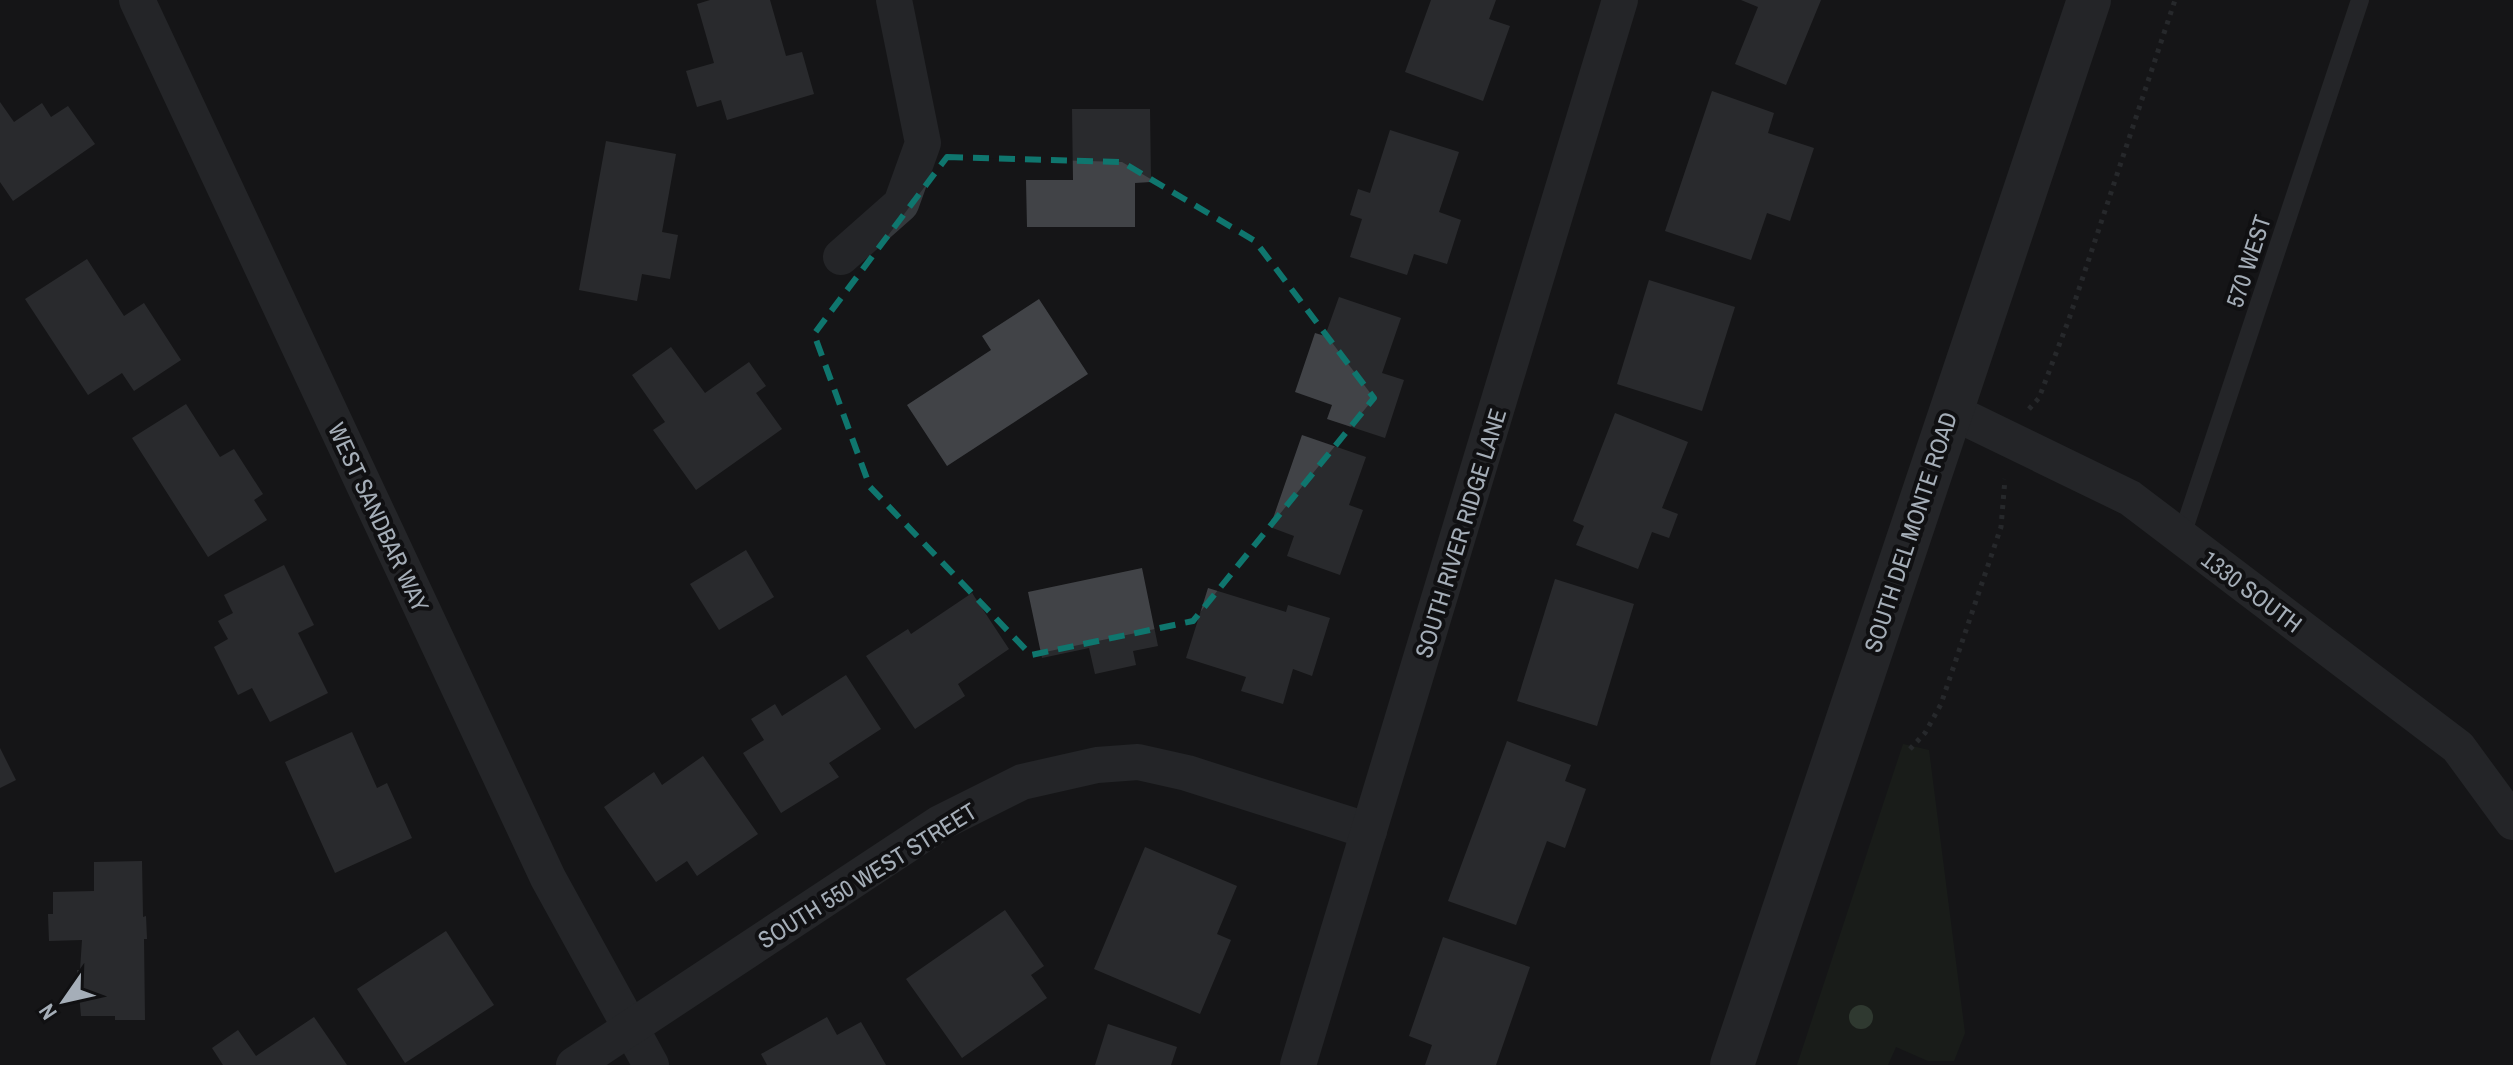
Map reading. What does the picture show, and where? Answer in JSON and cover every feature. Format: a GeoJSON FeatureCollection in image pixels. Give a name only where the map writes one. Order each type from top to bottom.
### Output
{"type":"FeatureCollection","features":[{"type":"Feature","properties":{"kind":"street","name":"WEST SANDBAR WAY"},"geometry":{"type":"LineString","coordinates":[[137,0],[548,878],[651,1065]]}},
{"type":"Feature","properties":{"kind":"street"},"geometry":{"type":"LineString","coordinates":[[841,257],[901,204],[923,143],[894,0]]}},
{"type":"Feature","properties":{"kind":"street","name":"SOUTH RIVER RIDGE LANE"},"geometry":{"type":"LineString","coordinates":[[1298,1065],[1620,0]]}},
{"type":"Feature","properties":{"kind":"street","name":"SOUTH DEL MONTE ROAD"},"geometry":{"type":"LineString","coordinates":[[1732,1065],[2089,0]]}},
{"type":"Feature","properties":{"kind":"street","name":"1330 SOUTH"},"geometry":{"type":"LineString","coordinates":[[1951,411],[2130,498],[2458,747],[2513,822]]}},
{"type":"Feature","properties":{"kind":"street","name":"SOUTH 550 WEST STREET"},"geometry":{"type":"LineString","coordinates":[[574,1065],[940,823],[1022,782],[1097,765],[1138,762],[1187,773],[1369,831]]}},
{"type":"Feature","properties":{"kind":"lane","name":"570 WEST"},"geometry":{"type":"LineString","coordinates":[[2181,538],[2360,0]]}},
{"type":"Feature","properties":{"kind":"path"},"geometry":{"type":"LineString","coordinates":[[2029,409],[2039,398],[2069,319],[2175,0]]}},
{"type":"Feature","properties":{"kind":"path"},"geometry":{"type":"LineString","coordinates":[[1910,749],[1925,733],[1941,704],[2001,527],[2002,486]]}},
{"type":"Feature","properties":{"kind":"highlighted area"},"geometry":{"type":"Polygon","coordinates":[[[947,157],[1122,162],[1255,241],[1374,398],[1193,621],[1031,655],[870,487],[814,334],[947,157]]]}},
{"type":"Feature","properties":{"kind":"shaded area"},"geometry":{"type":"Polygon","coordinates":[[[1903,744],[1929,750],[1965,1033],[1954,1061],[1928,1061],[1896,1047],[1888,1065],[1797,1065],[1903,744]]]}},
{"type":"Feature","properties":{"kind":"building"},"geometry":{"type":"Polygon","coordinates":[[[710,0],[770,0],[786,56],[802,52],[814,94],[727,120],[721,100],[697,107],[686,71],[714,63],[697,4],[710,0]]]}},
{"type":"Feature","properties":{"kind":"building"},"geometry":{"type":"Polygon","coordinates":[[[1431,0],[1496,0],[1489,19],[1510,26],[1483,101],[1405,72],[1431,0]]]}},
{"type":"Feature","properties":{"kind":"building"},"geometry":{"type":"Polygon","coordinates":[[[1741,0],[1821,0],[1786,85],[1735,64],[1758,7],[1741,0]]]}},
{"type":"Feature","properties":{"kind":"building"},"geometry":{"type":"Polygon","coordinates":[[[1712,91],[1774,113],[1768,133],[1814,148],[1790,221],[1767,213],[1751,260],[1665,231],[1712,91]]]}},
{"type":"Feature","properties":{"kind":"building"},"geometry":{"type":"Polygon","coordinates":[[[0,102],[14,122],[42,103],[51,117],[68,106],[95,144],[13,201],[0,182],[0,102]]]}},
{"type":"Feature","properties":{"kind":"building"},"geometry":{"type":"Polygon","coordinates":[[[1072,109],[1150,109],[1151,182],[1135,183],[1135,227],[1027,227],[1026,180],[1073,180],[1072,109]]]}},
{"type":"Feature","properties":{"kind":"building"},"geometry":{"type":"Polygon","coordinates":[[[1390,130],[1459,152],[1439,212],[1461,220],[1447,264],[1414,254],[1407,275],[1350,257],[1362,219],[1350,215],[1358,189],[1370,193],[1390,130]]]}},
{"type":"Feature","properties":{"kind":"building"},"geometry":{"type":"Polygon","coordinates":[[[606,141],[676,154],[662,232],[678,235],[670,279],[642,274],[637,301],[579,290],[606,141]]]}},
{"type":"Feature","properties":{"kind":"building"},"geometry":{"type":"Polygon","coordinates":[[[87,259],[124,316],[144,303],[181,360],[134,391],[122,373],[88,395],[25,299],[87,259]]]}},
{"type":"Feature","properties":{"kind":"building"},"geometry":{"type":"Polygon","coordinates":[[[1649,280],[1735,307],[1702,411],[1617,384],[1649,280]]]}},
{"type":"Feature","properties":{"kind":"building"},"geometry":{"type":"Polygon","coordinates":[[[1339,297],[1401,318],[1382,373],[1404,380],[1385,438],[1327,419],[1332,405],[1295,392],[1315,333],[1325,336],[1339,297]]]}},
{"type":"Feature","properties":{"kind":"building"},"geometry":{"type":"Polygon","coordinates":[[[1039,299],[1088,374],[947,466],[907,405],[991,350],[982,336],[1039,299]]]}},
{"type":"Feature","properties":{"kind":"building"},"geometry":{"type":"Polygon","coordinates":[[[671,347],[705,393],[749,362],[766,386],[756,393],[782,429],[696,490],[653,430],[665,422],[632,375],[671,347]]]}},
{"type":"Feature","properties":{"kind":"building"},"geometry":{"type":"Polygon","coordinates":[[[186,404],[220,457],[234,449],[263,494],[254,500],[267,520],[208,557],[132,438],[186,404]]]}},
{"type":"Feature","properties":{"kind":"building"},"geometry":{"type":"Polygon","coordinates":[[[1615,413],[1688,442],[1662,508],[1678,514],[1669,538],[1652,532],[1638,569],[1576,545],[1584,526],[1573,521],[1615,413]]]}},
{"type":"Feature","properties":{"kind":"building"},"geometry":{"type":"Polygon","coordinates":[[[1302,435],[1366,457],[1349,505],[1363,510],[1340,575],[1287,556],[1294,536],[1270,527],[1302,435]]]}},
{"type":"Feature","properties":{"kind":"building"},"geometry":{"type":"Polygon","coordinates":[[[746,550],[774,597],[719,630],[690,584],[746,550]]]}},
{"type":"Feature","properties":{"kind":"building"},"geometry":{"type":"Polygon","coordinates":[[[284,565],[314,625],[298,633],[328,693],[270,722],[252,688],[238,695],[214,647],[228,639],[218,621],[233,613],[224,595],[284,565]]]}},
{"type":"Feature","properties":{"kind":"building"},"geometry":{"type":"Polygon","coordinates":[[[1142,568],[1158,646],[1133,651],[1136,665],[1095,674],[1089,648],[1042,658],[1028,592],[1142,568]]]}},
{"type":"Feature","properties":{"kind":"building"},"geometry":{"type":"Polygon","coordinates":[[[1555,579],[1634,604],[1597,726],[1517,701],[1555,579]]]}},
{"type":"Feature","properties":{"kind":"building"},"geometry":{"type":"Polygon","coordinates":[[[1208,588],[1286,612],[1288,605],[1330,618],[1312,676],[1293,669],[1283,704],[1241,691],[1246,677],[1186,658],[1208,588]]]}},
{"type":"Feature","properties":{"kind":"building"},"geometry":{"type":"Polygon","coordinates":[[[972,593],[1009,649],[958,684],[965,696],[915,729],[866,656],[908,629],[911,634],[972,593]]]}},
{"type":"Feature","properties":{"kind":"building"},"geometry":{"type":"Polygon","coordinates":[[[846,675],[881,729],[829,763],[839,777],[781,813],[743,753],[764,740],[751,719],[775,704],[782,716],[846,675]]]}},
{"type":"Feature","properties":{"kind":"building"},"geometry":{"type":"Polygon","coordinates":[[[352,732],[377,788],[387,783],[412,838],[335,873],[285,762],[352,732]]]}},
{"type":"Feature","properties":{"kind":"building"},"geometry":{"type":"Polygon","coordinates":[[[1507,741],[1571,765],[1565,781],[1586,789],[1565,848],[1547,841],[1516,925],[1448,901],[1507,741]]]}},
{"type":"Feature","properties":{"kind":"building"},"geometry":{"type":"Polygon","coordinates":[[[0,748],[16,780],[0,788],[0,748]]]}},
{"type":"Feature","properties":{"kind":"building"},"geometry":{"type":"Polygon","coordinates":[[[703,756],[758,834],[697,876],[687,861],[656,882],[604,807],[654,772],[662,785],[703,756]]]}},
{"type":"Feature","properties":{"kind":"building"},"geometry":{"type":"Polygon","coordinates":[[[1145,847],[1237,886],[1217,934],[1231,940],[1200,1014],[1094,969],[1145,847]]]}},
{"type":"Feature","properties":{"kind":"building"},"geometry":{"type":"Polygon","coordinates":[[[142,861],[143,917],[146,916],[147,939],[144,939],[145,1020],[81,1016],[77,970],[80,970],[82,940],[49,941],[48,914],[53,914],[53,892],[94,891],[94,862],[142,861]]]}},
{"type":"Feature","properties":{"kind":"building"},"geometry":{"type":"Polygon","coordinates":[[[1005,910],[1044,966],[1031,975],[1047,998],[962,1058],[906,979],[1005,910]]]}},
{"type":"Feature","properties":{"kind":"building"},"geometry":{"type":"Polygon","coordinates":[[[446,931],[494,1005],[405,1063],[357,989],[446,931]]]}},
{"type":"Feature","properties":{"kind":"building"},"geometry":{"type":"Polygon","coordinates":[[[1443,937],[1530,967],[1496,1065],[1425,1065],[1432,1045],[1409,1036],[1443,937]]]}},
{"type":"Feature","properties":{"kind":"building"},"geometry":{"type":"Polygon","coordinates":[[[314,1017],[347,1065],[223,1065],[212,1048],[238,1030],[256,1056],[314,1017]]]}},
{"type":"Feature","properties":{"kind":"building"},"geometry":{"type":"Polygon","coordinates":[[[827,1017],[837,1035],[861,1022],[886,1065],[767,1065],[761,1054],[827,1017]]]}},
{"type":"Feature","properties":{"kind":"building"},"geometry":{"type":"Polygon","coordinates":[[[1108,1024],[1177,1047],[1171,1065],[1095,1065],[1108,1024]]]}}]}
